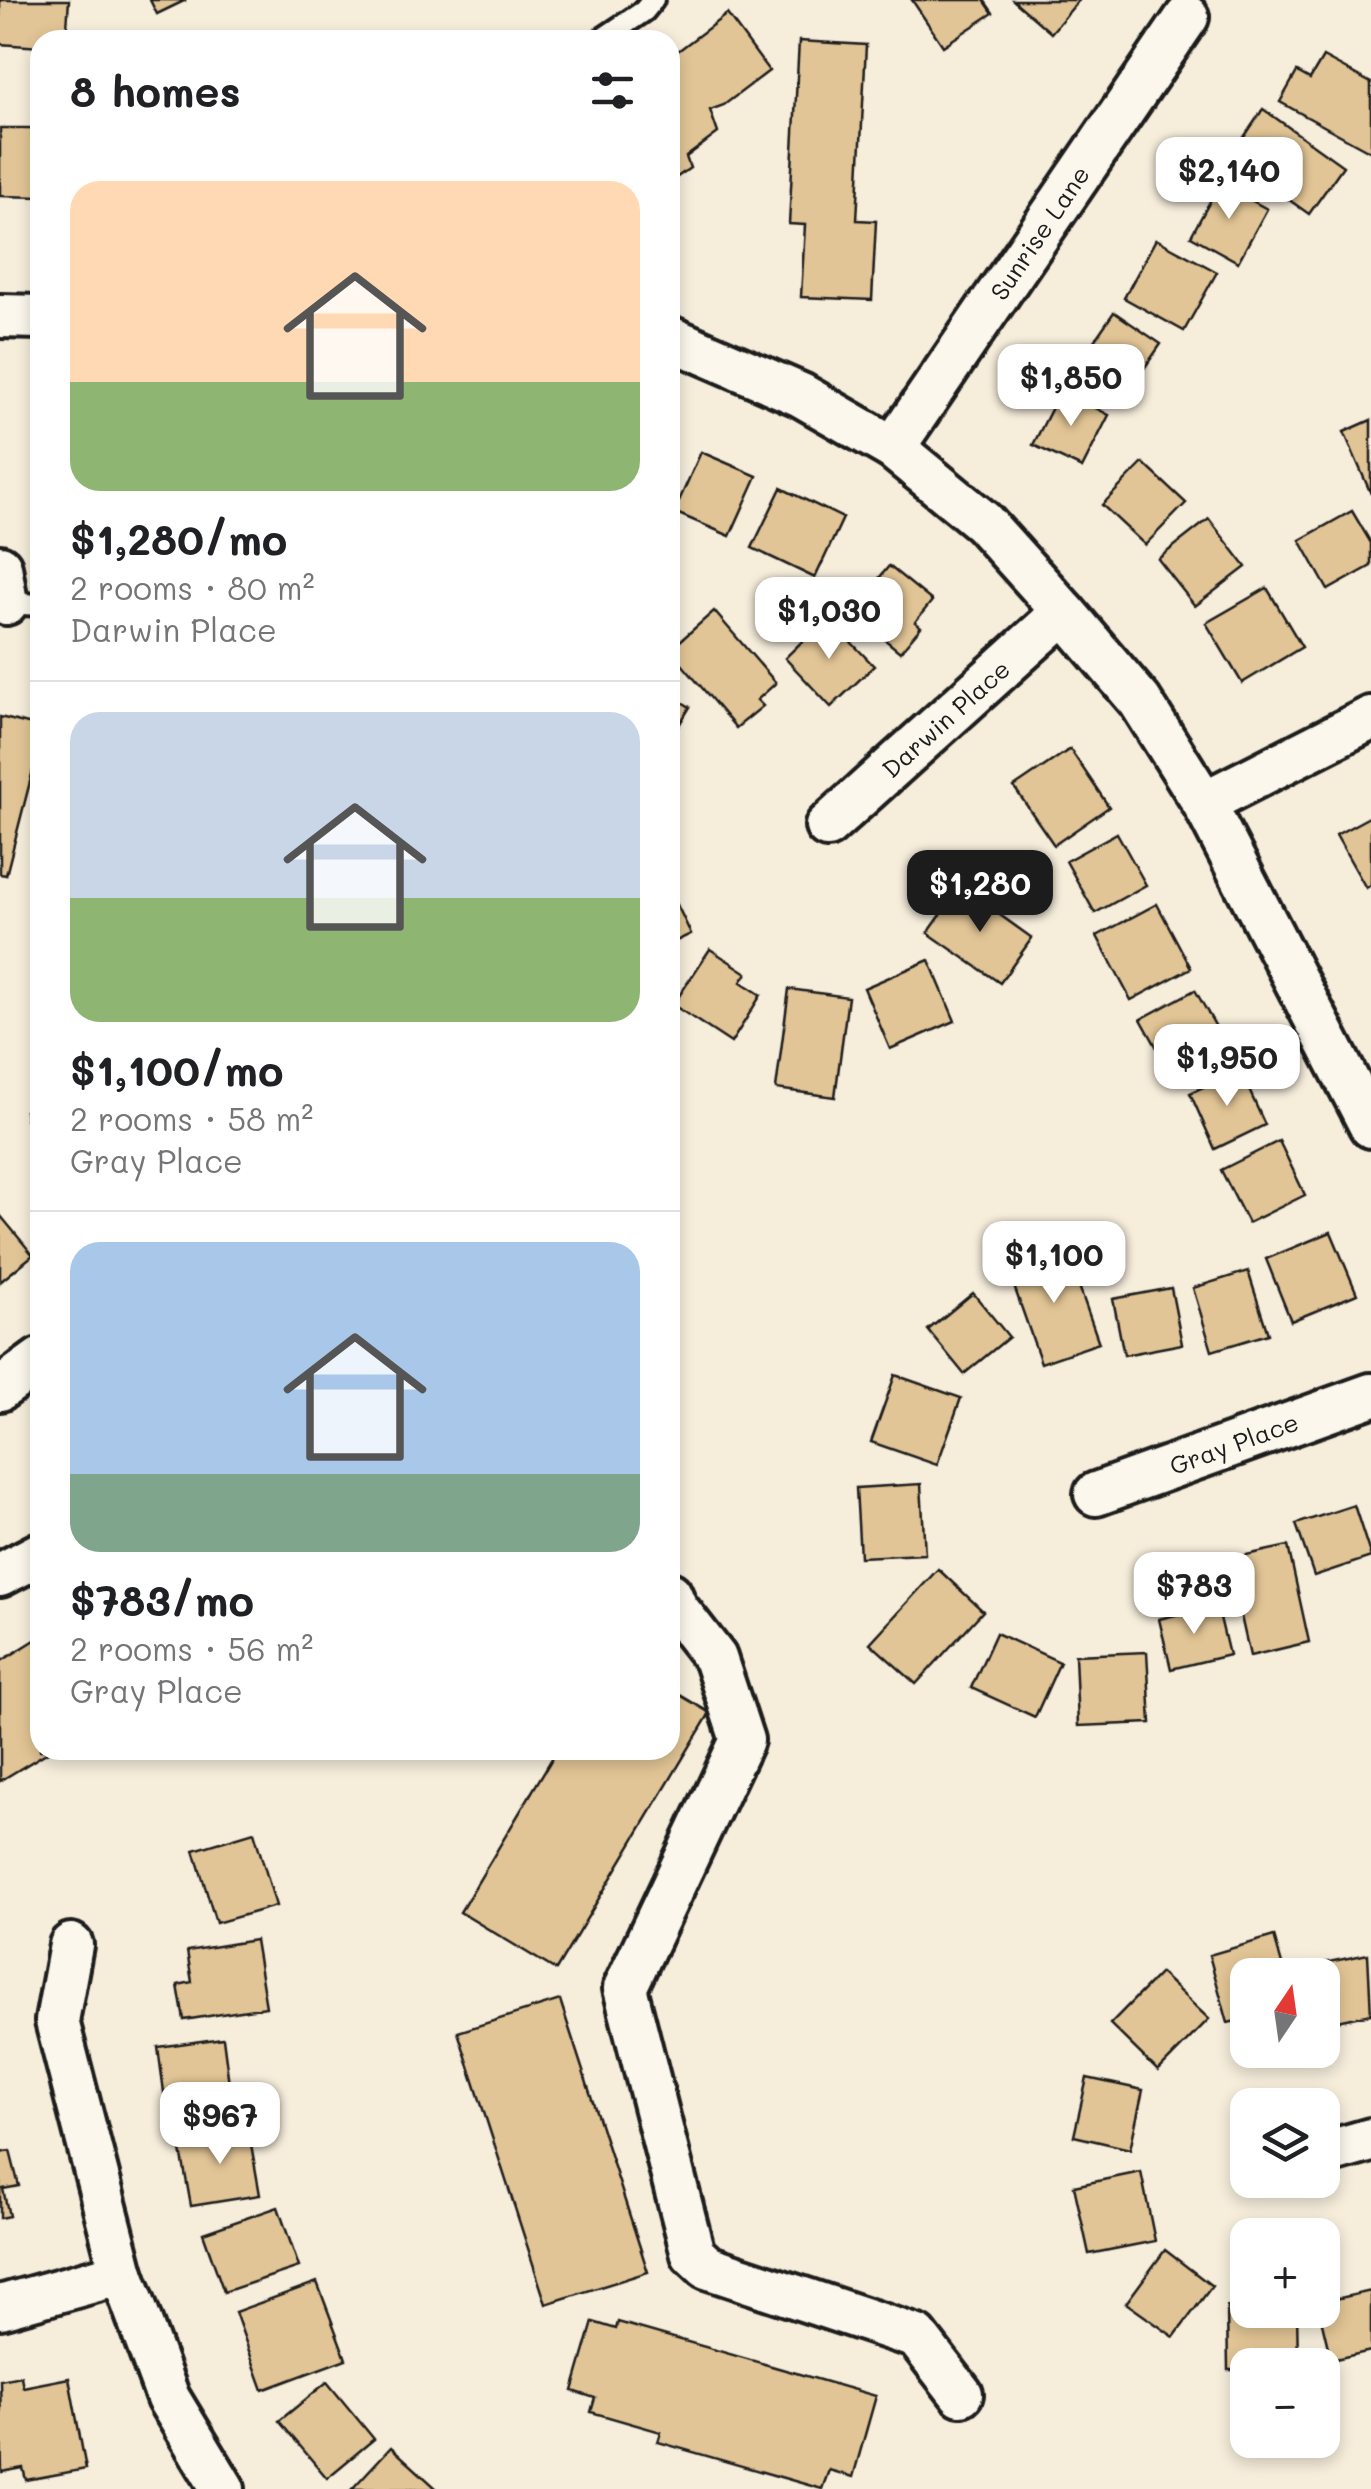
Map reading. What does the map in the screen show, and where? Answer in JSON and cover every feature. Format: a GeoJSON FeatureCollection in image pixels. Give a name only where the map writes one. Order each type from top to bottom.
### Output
{"type":"FeatureCollection","features":[{"type":"Feature","properties":{"kind":"street","name":"Sunrise Lane"},"geometry":{"type":"LineString","coordinates":[[893,448],[1187,17]]}},
{"type":"Feature","properties":{"kind":"street"},"geometry":{"type":"LineString","coordinates":[[0,316],[30,317]]}},
{"type":"Feature","properties":{"kind":"street"},"geometry":{"type":"LineString","coordinates":[[680,342],[800,395],[893,448],[983,522],[1064,612],[1140,701],[1204,803],[1371,1126]]}},
{"type":"Feature","properties":{"kind":"street","name":"Darwin Place"},"geometry":{"type":"LineString","coordinates":[[827,826],[1064,612]]}},
{"type":"Feature","properties":{"kind":"street"},"geometry":{"type":"LineString","coordinates":[[1204,803],[1371,718]]}},
{"type":"Feature","properties":{"kind":"street"},"geometry":{"type":"LineString","coordinates":[[0,1389],[30,1367]]}},
{"type":"Feature","properties":{"kind":"street","name":"Gray Place"},"geometry":{"type":"LineString","coordinates":[[1096,1494],[1371,1395]]}},
{"type":"Feature","properties":{"kind":"street"},"geometry":{"type":"LineString","coordinates":[[0,1575],[30,1559]]}},
{"type":"Feature","properties":{"kind":"street"},"geometry":{"type":"LineString","coordinates":[[680,1613],[714,1658],[742,1740],[625,1988],[693,2254],[708,2267],[918,2337],[961,2394]]}},
{"type":"Feature","properties":{"kind":"street"},"geometry":{"type":"LineString","coordinates":[[71,1946],[56,2021],[122,2273],[168,2398],[223,2489]]}},
{"type":"Feature","properties":{"kind":"street"},"geometry":{"type":"LineString","coordinates":[[1340,2149],[1371,2140]]}},
{"type":"Feature","properties":{"kind":"street"},"geometry":{"type":"LineString","coordinates":[[0,2306],[122,2273]]}},
{"type":"Feature","properties":{"kind":"lane"},"geometry":{"type":"LineString","coordinates":[[616,30],[653,0]]}},
{"type":"Feature","properties":{"kind":"building"},"geometry":{"type":"Polygon","coordinates":[[[0,0],[69,0],[67,30],[30,30],[30,46],[0,44],[0,0]]]}},
{"type":"Feature","properties":{"kind":"building"},"geometry":{"type":"Polygon","coordinates":[[[150,0],[186,0],[157,14],[150,0]]]}},
{"type":"Feature","properties":{"kind":"building"},"geometry":{"type":"Polygon","coordinates":[[[912,0],[984,0],[993,13],[943,46],[912,0]]]}},
{"type":"Feature","properties":{"kind":"building"},"geometry":{"type":"Polygon","coordinates":[[[1013,0],[1079,0],[1051,33],[1013,0]]]}},
{"type":"Feature","properties":{"kind":"building"},"geometry":{"type":"Polygon","coordinates":[[[727,14],[769,71],[724,105],[710,110],[718,133],[686,157],[690,168],[680,175],[680,49],[727,14]]]}},
{"type":"Feature","properties":{"kind":"building"},"geometry":{"type":"Polygon","coordinates":[[[799,41],[866,45],[857,220],[876,221],[872,300],[801,297],[805,225],[789,224],[799,41]]]}},
{"type":"Feature","properties":{"kind":"building"},"geometry":{"type":"Polygon","coordinates":[[[1323,57],[1371,83],[1371,152],[1280,102],[1297,72],[1310,79],[1323,57]]]}},
{"type":"Feature","properties":{"kind":"building"},"geometry":{"type":"Polygon","coordinates":[[[1263,109],[1343,166],[1309,214],[1230,158],[1263,109]]]}},
{"type":"Feature","properties":{"kind":"building"},"geometry":{"type":"Polygon","coordinates":[[[0,128],[30,128],[30,197],[0,196],[0,128]]]}},
{"type":"Feature","properties":{"kind":"building"},"geometry":{"type":"Polygon","coordinates":[[[1220,183],[1267,209],[1238,262],[1191,236],[1220,183]]]}},
{"type":"Feature","properties":{"kind":"building"},"geometry":{"type":"Polygon","coordinates":[[[1156,239],[1217,272],[1184,331],[1124,298],[1156,239]]]}},
{"type":"Feature","properties":{"kind":"building"},"geometry":{"type":"Polygon","coordinates":[[[1114,312],[1161,344],[1123,399],[1076,367],[1114,312]]]}},
{"type":"Feature","properties":{"kind":"building"},"geometry":{"type":"Polygon","coordinates":[[[1061,390],[1109,415],[1082,468],[1033,445],[1061,390]]]}},
{"type":"Feature","properties":{"kind":"building"},"geometry":{"type":"Polygon","coordinates":[[[1371,420],[1371,494],[1344,432],[1371,420]]]}},
{"type":"Feature","properties":{"kind":"building"},"geometry":{"type":"Polygon","coordinates":[[[701,452],[757,476],[730,536],[680,515],[680,499],[701,452]]]}},
{"type":"Feature","properties":{"kind":"building"},"geometry":{"type":"Polygon","coordinates":[[[1143,463],[1186,503],[1145,545],[1102,505],[1143,463]]]}},
{"type":"Feature","properties":{"kind":"building"},"geometry":{"type":"Polygon","coordinates":[[[781,488],[843,518],[815,578],[752,548],[781,488]]]}},
{"type":"Feature","properties":{"kind":"building"},"geometry":{"type":"Polygon","coordinates":[[[1352,511],[1371,543],[1371,566],[1328,590],[1300,540],[1352,511]]]}},
{"type":"Feature","properties":{"kind":"building"},"geometry":{"type":"Polygon","coordinates":[[[1209,519],[1246,567],[1195,606],[1158,559],[1209,519]]]}},
{"type":"Feature","properties":{"kind":"building"},"geometry":{"type":"Polygon","coordinates":[[[889,566],[932,601],[915,622],[921,627],[900,652],[851,612],[889,566]]]}},
{"type":"Feature","properties":{"kind":"building"},"geometry":{"type":"Polygon","coordinates":[[[1267,588],[1302,647],[1242,683],[1206,623],[1267,588]]]}},
{"type":"Feature","properties":{"kind":"building"},"geometry":{"type":"Polygon","coordinates":[[[714,611],[776,683],[757,700],[763,706],[736,728],[680,662],[680,641],[714,611]]]}},
{"type":"Feature","properties":{"kind":"building"},"geometry":{"type":"Polygon","coordinates":[[[827,617],[874,666],[831,707],[785,658],[827,617]]]}},
{"type":"Feature","properties":{"kind":"building"},"geometry":{"type":"Polygon","coordinates":[[[680,701],[690,707],[680,724],[680,701]]]}},
{"type":"Feature","properties":{"kind":"building"},"geometry":{"type":"Polygon","coordinates":[[[0,717],[30,724],[30,782],[6,875],[0,874],[0,717]]]}},
{"type":"Feature","properties":{"kind":"building"},"geometry":{"type":"Polygon","coordinates":[[[1070,749],[1109,807],[1054,845],[1014,787],[1070,749]]]}},
{"type":"Feature","properties":{"kind":"building"},"geometry":{"type":"Polygon","coordinates":[[[1371,816],[1371,885],[1366,888],[1336,835],[1371,816]]]}},
{"type":"Feature","properties":{"kind":"building"},"geometry":{"type":"Polygon","coordinates":[[[1117,833],[1146,885],[1095,913],[1066,861],[1117,833]]]}},
{"type":"Feature","properties":{"kind":"building"},"geometry":{"type":"Polygon","coordinates":[[[961,887],[1032,938],[1000,983],[928,933],[961,887]]]}},
{"type":"Feature","properties":{"kind":"building"},"geometry":{"type":"Polygon","coordinates":[[[1157,904],[1191,968],[1131,1000],[1097,936],[1157,904]]]}},
{"type":"Feature","properties":{"kind":"building"},"geometry":{"type":"Polygon","coordinates":[[[680,911],[691,934],[680,939],[680,911]]]}},
{"type":"Feature","properties":{"kind":"building"},"geometry":{"type":"Polygon","coordinates":[[[710,949],[747,973],[741,982],[761,995],[731,1043],[680,1010],[680,994],[710,949]]]}},
{"type":"Feature","properties":{"kind":"building"},"geometry":{"type":"Polygon","coordinates":[[[929,960],[955,1021],[890,1049],[864,988],[929,960]]]}},
{"type":"Feature","properties":{"kind":"building"},"geometry":{"type":"Polygon","coordinates":[[[789,989],[848,997],[835,1097],[776,1089],[789,989]]]}},
{"type":"Feature","properties":{"kind":"building"},"geometry":{"type":"Polygon","coordinates":[[[1195,990],[1229,1050],[1175,1080],[1141,1019],[1195,990]]]}},
{"type":"Feature","properties":{"kind":"building"},"geometry":{"type":"Polygon","coordinates":[[[1240,1070],[1265,1125],[1215,1149],[1190,1093],[1240,1070]]]}},
{"type":"Feature","properties":{"kind":"building"},"geometry":{"type":"Polygon","coordinates":[[[30,1110],[30,1138],[25,1111],[30,1110]]]}},
{"type":"Feature","properties":{"kind":"building"},"geometry":{"type":"Polygon","coordinates":[[[1279,1141],[1305,1195],[1248,1223],[1221,1170],[1279,1141]]]}},
{"type":"Feature","properties":{"kind":"building"},"geometry":{"type":"Polygon","coordinates":[[[0,1215],[30,1251],[30,1257],[0,1282],[0,1215]]]}},
{"type":"Feature","properties":{"kind":"building"},"geometry":{"type":"Polygon","coordinates":[[[1331,1232],[1357,1294],[1291,1321],[1266,1259],[1331,1232]]]}},
{"type":"Feature","properties":{"kind":"building"},"geometry":{"type":"Polygon","coordinates":[[[1066,1249],[1099,1343],[1041,1363],[1008,1269],[1066,1249]]]}},
{"type":"Feature","properties":{"kind":"building"},"geometry":{"type":"Polygon","coordinates":[[[1248,1271],[1268,1334],[1212,1351],[1193,1288],[1248,1271]]]}},
{"type":"Feature","properties":{"kind":"building"},"geometry":{"type":"Polygon","coordinates":[[[1171,1288],[1182,1344],[1124,1355],[1113,1299],[1171,1288]]]}},
{"type":"Feature","properties":{"kind":"building"},"geometry":{"type":"Polygon","coordinates":[[[973,1293],[1009,1337],[964,1374],[928,1330],[973,1293]]]}},
{"type":"Feature","properties":{"kind":"building"},"geometry":{"type":"Polygon","coordinates":[[[895,1375],[961,1398],[937,1465],[871,1442],[895,1375]]]}},
{"type":"Feature","properties":{"kind":"building"},"geometry":{"type":"Polygon","coordinates":[[[921,1484],[925,1554],[860,1557],[856,1488],[921,1484]]]}},
{"type":"Feature","properties":{"kind":"building"},"geometry":{"type":"Polygon","coordinates":[[[1354,1505],[1371,1557],[1314,1576],[1296,1524],[1354,1505]]]}},
{"type":"Feature","properties":{"kind":"building"},"geometry":{"type":"Polygon","coordinates":[[[1288,1546],[1309,1642],[1250,1656],[1228,1559],[1288,1546]]]}},
{"type":"Feature","properties":{"kind":"building"},"geometry":{"type":"Polygon","coordinates":[[[938,1569],[983,1611],[916,1684],[870,1643],[938,1569]]]}},
{"type":"Feature","properties":{"kind":"building"},"geometry":{"type":"Polygon","coordinates":[[[1217,1605],[1229,1655],[1171,1669],[1159,1619],[1217,1605]]]}},
{"type":"Feature","properties":{"kind":"building"},"geometry":{"type":"Polygon","coordinates":[[[996,1633],[1060,1662],[1035,1717],[971,1688],[996,1633]]]}},
{"type":"Feature","properties":{"kind":"building"},"geometry":{"type":"Polygon","coordinates":[[[30,1643],[30,1760],[35,1760],[0,1781],[0,1662],[30,1643]]]}},
{"type":"Feature","properties":{"kind":"building"},"geometry":{"type":"Polygon","coordinates":[[[1147,1652],[1151,1723],[1078,1726],[1075,1655],[1147,1652]]]}},
{"type":"Feature","properties":{"kind":"building"},"geometry":{"type":"Polygon","coordinates":[[[680,1695],[710,1713],[556,1970],[460,1912],[551,1760],[680,1760],[680,1695]]]}},
{"type":"Feature","properties":{"kind":"building"},"geometry":{"type":"Polygon","coordinates":[[[254,1832],[276,1906],[216,1923],[194,1850],[254,1832]]]}},
{"type":"Feature","properties":{"kind":"building"},"geometry":{"type":"Polygon","coordinates":[[[1274,1936],[1280,1958],[1230,1958],[1228,2023],[1209,1955],[1274,1936]]]}},
{"type":"Feature","properties":{"kind":"building"},"geometry":{"type":"Polygon","coordinates":[[[255,1940],[266,2007],[184,2020],[178,1985],[192,1982],[187,1951],[255,1940]]]}},
{"type":"Feature","properties":{"kind":"building"},"geometry":{"type":"Polygon","coordinates":[[[1368,1954],[1371,2014],[1340,2020],[1340,1960],[1368,1954]]]}},
{"type":"Feature","properties":{"kind":"building"},"geometry":{"type":"Polygon","coordinates":[[[1160,1973],[1209,2019],[1158,2071],[1110,2024],[1160,1973]]]}},
{"type":"Feature","properties":{"kind":"building"},"geometry":{"type":"Polygon","coordinates":[[[560,2000],[648,2272],[546,2304],[458,2032],[560,2000]]]}},
{"type":"Feature","properties":{"kind":"building"},"geometry":{"type":"Polygon","coordinates":[[[223,2038],[233,2114],[168,2122],[158,2047],[223,2038]]]}},
{"type":"Feature","properties":{"kind":"building"},"geometry":{"type":"Polygon","coordinates":[[[1087,2078],[1143,2090],[1130,2149],[1074,2136],[1087,2078]]]}},
{"type":"Feature","properties":{"kind":"building"},"geometry":{"type":"Polygon","coordinates":[[[248,2127],[260,2195],[191,2206],[179,2139],[248,2127]]]}},
{"type":"Feature","properties":{"kind":"building"},"geometry":{"type":"Polygon","coordinates":[[[10,2151],[19,2186],[3,2189],[9,2216],[0,2218],[0,2153],[10,2151]]]}},
{"type":"Feature","properties":{"kind":"building"},"geometry":{"type":"Polygon","coordinates":[[[1141,2172],[1155,2241],[1089,2254],[1074,2186],[1141,2172]]]}},
{"type":"Feature","properties":{"kind":"building"},"geometry":{"type":"Polygon","coordinates":[[[278,2207],[299,2267],[224,2292],[203,2233],[278,2207]]]}},
{"type":"Feature","properties":{"kind":"building"},"geometry":{"type":"Polygon","coordinates":[[[1165,2250],[1212,2286],[1174,2337],[1126,2303],[1165,2250]]]}},
{"type":"Feature","properties":{"kind":"building"},"geometry":{"type":"Polygon","coordinates":[[[317,2282],[346,2359],[263,2390],[235,2312],[317,2282]]]}},
{"type":"Feature","properties":{"kind":"building"},"geometry":{"type":"Polygon","coordinates":[[[1371,2291],[1371,2351],[1340,2358],[1340,2348],[1328,2348],[1323,2328],[1340,2328],[1340,2298],[1371,2291]]]}},
{"type":"Feature","properties":{"kind":"building"},"geometry":{"type":"Polygon","coordinates":[[[1227,2307],[1230,2328],[1297,2328],[1298,2348],[1230,2348],[1228,2370],[1227,2307]]]}},
{"type":"Feature","properties":{"kind":"building"},"geometry":{"type":"Polygon","coordinates":[[[593,2322],[616,2329],[618,2322],[876,2396],[853,2477],[829,2470],[822,2489],[658,2442],[661,2432],[591,2412],[595,2398],[573,2391],[593,2322]]]}},
{"type":"Feature","properties":{"kind":"building"},"geometry":{"type":"Polygon","coordinates":[[[21,2376],[23,2387],[69,2378],[86,2469],[26,2480],[23,2468],[2,2472],[0,2380],[21,2376]]]}},
{"type":"Feature","properties":{"kind":"building"},"geometry":{"type":"Polygon","coordinates":[[[327,2382],[374,2439],[327,2478],[279,2421],[327,2382]]]}},
{"type":"Feature","properties":{"kind":"building"},"geometry":{"type":"Polygon","coordinates":[[[391,2447],[436,2488],[352,2489],[391,2447]]]}}]}
